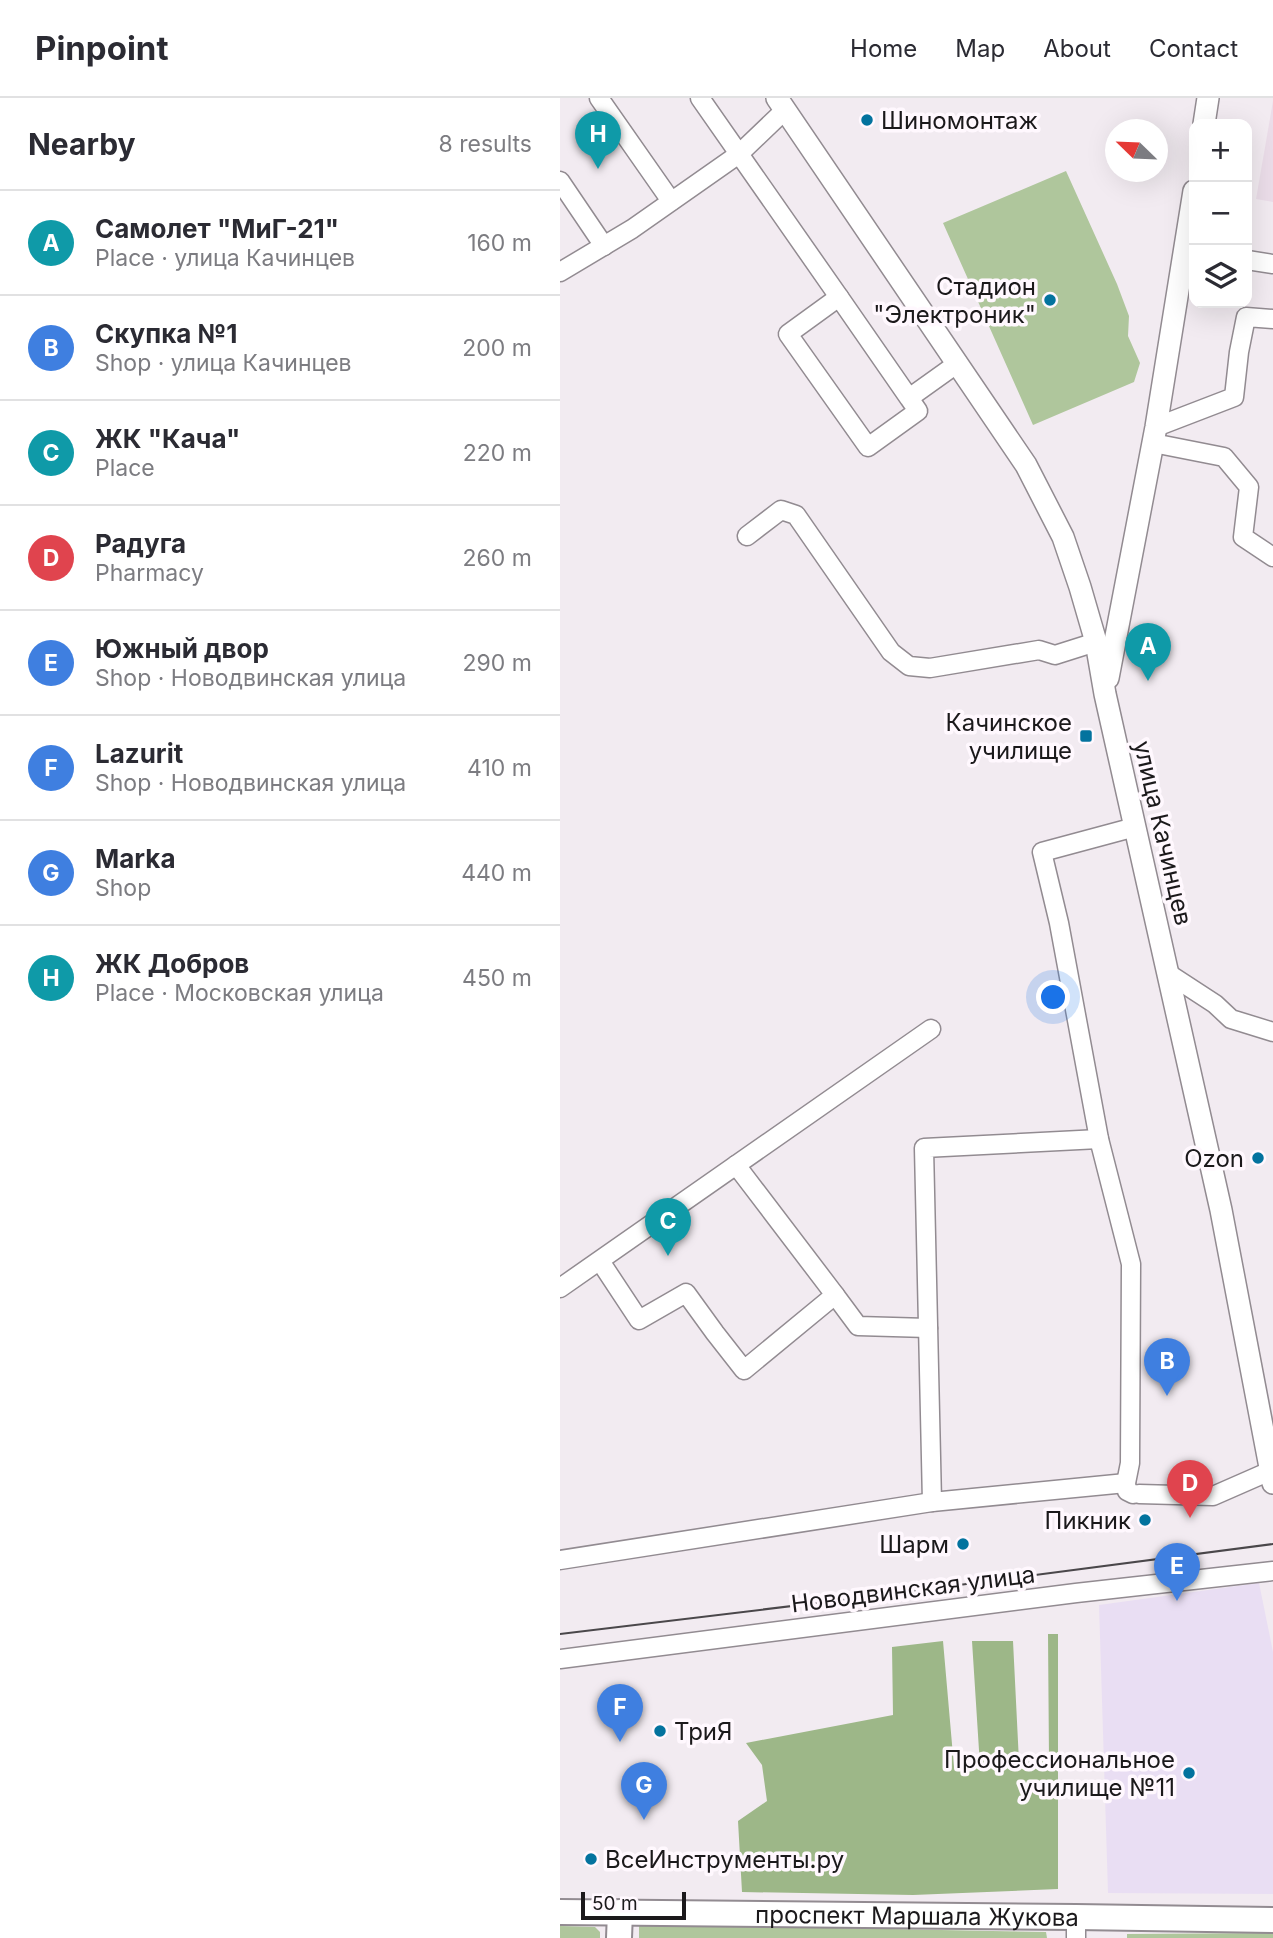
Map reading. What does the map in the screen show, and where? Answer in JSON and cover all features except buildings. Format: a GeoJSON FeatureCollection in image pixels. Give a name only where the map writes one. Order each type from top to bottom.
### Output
{"type":"FeatureCollection","features":[{"type":"Feature","properties":{"kind":"highway","name":"проспект Маршала Жукова"},"geometry":{"type":"LineString","coordinates":[[560,1912],[1076,1927],[1273,1920]]}},
{"type":"Feature","properties":{"kind":"highway"},"geometry":{"type":"LineString","coordinates":[[619,1938],[620,1912]]}},
{"type":"Feature","properties":{"kind":"main road"},"geometry":{"type":"LineString","coordinates":[[1205,119],[1208,98]]}},
{"type":"Feature","properties":{"kind":"main road"},"geometry":{"type":"LineString","coordinates":[[786,102],[1026,465],[1063,537],[1096,642],[1105,694]]}},
{"type":"Feature","properties":{"kind":"main road","name":"улица Качинцев"},"geometry":{"type":"LineString","coordinates":[[1189,222],[1155,435],[1105,694],[1221,1210],[1272,1477]]}},
{"type":"Feature","properties":{"kind":"street"},"geometry":{"type":"LineString","coordinates":[[599,98],[671,201]]}},
{"type":"Feature","properties":{"kind":"street"},"geometry":{"type":"LineString","coordinates":[[700,98],[839,297],[918,411],[868,447],[788,334],[839,297]]}},
{"type":"Feature","properties":{"kind":"street"},"geometry":{"type":"LineString","coordinates":[[560,272],[604,246],[739,154],[786,102]]}},
{"type":"Feature","properties":{"kind":"street"},"geometry":{"type":"LineString","coordinates":[[560,181],[604,246]]}},
{"type":"Feature","properties":{"kind":"street"},"geometry":{"type":"LineString","coordinates":[[1252,261],[1273,264]]}},
{"type":"Feature","properties":{"kind":"street"},"geometry":{"type":"LineString","coordinates":[[1155,435],[1234,397],[1246,317],[1273,319]]}},
{"type":"Feature","properties":{"kind":"street"},"geometry":{"type":"LineString","coordinates":[[909,398],[958,363]]}},
{"type":"Feature","properties":{"kind":"street"},"geometry":{"type":"LineString","coordinates":[[1155,435],[1224,457],[1249,488],[1242,537],[1273,557]]}},
{"type":"Feature","properties":{"kind":"street"},"geometry":{"type":"LineString","coordinates":[[747,536],[781,510],[796,514],[891,652],[909,666],[930,668],[1039,650],[1055,654],[1096,642]]}},
{"type":"Feature","properties":{"kind":"street"},"geometry":{"type":"LineString","coordinates":[[1133,1491],[1130,1462],[1131,1264],[1099,1139],[1059,923],[1042,852],[1135,827]]}},
{"type":"Feature","properties":{"kind":"street"},"geometry":{"type":"LineString","coordinates":[[1169,974],[1215,1004],[1231,1019],[1273,1031]]}},
{"type":"Feature","properties":{"kind":"street"},"geometry":{"type":"LineString","coordinates":[[560,1287],[932,1029]]}},
{"type":"Feature","properties":{"kind":"street"},"geometry":{"type":"LineString","coordinates":[[932,1502],[924,1148],[1099,1139]]}},
{"type":"Feature","properties":{"kind":"street"},"geometry":{"type":"LineString","coordinates":[[736,1165],[858,1325],[928,1328]]}},
{"type":"Feature","properties":{"kind":"street"},"geometry":{"type":"LineString","coordinates":[[600,1261],[639,1320],[686,1293],[744,1370],[835,1296]]}},
{"type":"Feature","properties":{"kind":"street"},"geometry":{"type":"LineString","coordinates":[[560,1560],[932,1502],[1133,1491],[1213,1496],[1272,1477]]}},
{"type":"Feature","properties":{"kind":"street","name":"Новодвинская улица"},"geometry":{"type":"LineString","coordinates":[[560,1659],[1076,1593],[1273,1571]]}},
{"type":"Feature","properties":{"kind":"shaded area"},"geometry":{"type":"Polygon","coordinates":[[[1273,101],[1273,202],[1256,199],[1273,101]]]}},
{"type":"Feature","properties":{"kind":"shaded area","name":"Профессиональное училище №11"},"geometry":{"type":"Polygon","coordinates":[[[1259,1583],[1273,1652],[1273,1894],[1108,1893],[1099,1605],[1259,1583]]]}},
{"type":"Feature","properties":{"kind":"green space","name":"Стадион \"Электроник\""},"geometry":{"type":"Polygon","coordinates":[[[1066,171],[1117,284],[1129,316],[1128,336],[1140,363],[1134,382],[1033,425],[943,223],[1066,171]]]}},
{"type":"Feature","properties":{"kind":"green space"},"geometry":{"type":"Polygon","coordinates":[[[1048,1634],[1058,1634],[1058,1889],[913,1895],[742,1892],[738,1821],[767,1801],[762,1765],[746,1743],[893,1715],[892,1647],[943,1641],[954,1767],[980,1766],[972,1641],[1013,1641],[1019,1762],[1049,1761],[1048,1634]]]}},
{"type":"Feature","properties":{"kind":"green space"},"geometry":{"type":"Polygon","coordinates":[[[639,1924],[1046,1932],[1047,1938],[639,1938],[639,1924]]]}},
{"type":"Feature","properties":{"kind":"green space"},"geometry":{"type":"Polygon","coordinates":[[[560,1926],[595,1927],[600,1932],[600,1938],[560,1938],[560,1926]]]}},
{"type":"Feature","properties":{"kind":"green space"},"geometry":{"type":"Polygon","coordinates":[[[1273,1933],[1273,1938],[1127,1938],[1127,1934],[1273,1933]]]}},
{"type":"Feature","properties":{"kind":"tram line"},"geometry":{"type":"LineString","coordinates":[[560,1634],[1273,1544]]}},
{"type":"Feature","properties":{"kind":"place","name":"Шиномонтаж"},"geometry":{"type":"Point","coordinates":[867,120]}},
{"type":"Feature","properties":{"kind":"place","name":"ЖК Добров"},"geometry":{"type":"Point","coordinates":[598,169]}},
{"type":"Feature","properties":{"kind":"place","name":"Стадион \"Электроник\""},"geometry":{"type":"Point","coordinates":[1050,300]}},
{"type":"Feature","properties":{"kind":"place","name":"Самолет \"МиГ-21\""},"geometry":{"type":"Point","coordinates":[1148,681]}},
{"type":"Feature","properties":{"kind":"place","name":"Качинское училище"},"geometry":{"type":"Point","coordinates":[1086,736]}},
{"type":"Feature","properties":{"kind":"place","name":"Ozon"},"geometry":{"type":"Point","coordinates":[1258,1158]}},
{"type":"Feature","properties":{"kind":"place","name":"ЖК \"Кача\""},"geometry":{"type":"Point","coordinates":[668,1256]}},
{"type":"Feature","properties":{"kind":"place","name":"Скупка №1"},"geometry":{"type":"Point","coordinates":[1167,1396]}},
{"type":"Feature","properties":{"kind":"place","name":"Радуга"},"geometry":{"type":"Point","coordinates":[1190,1518]}},
{"type":"Feature","properties":{"kind":"place","name":"Пикник"},"geometry":{"type":"Point","coordinates":[1145,1520]}},
{"type":"Feature","properties":{"kind":"place","name":"Шарм"},"geometry":{"type":"Point","coordinates":[963,1544]}},
{"type":"Feature","properties":{"kind":"place","name":"Южный двор"},"geometry":{"type":"Point","coordinates":[1177,1601]}},
{"type":"Feature","properties":{"kind":"place","name":"ТриЯ"},"geometry":{"type":"Point","coordinates":[660,1731]}},
{"type":"Feature","properties":{"kind":"place","name":"Lazurit"},"geometry":{"type":"Point","coordinates":[620,1742]}},
{"type":"Feature","properties":{"kind":"place","name":"Профессиональное училище №11"},"geometry":{"type":"Point","coordinates":[1189,1773]}},
{"type":"Feature","properties":{"kind":"place","name":"Marka"},"geometry":{"type":"Point","coordinates":[644,1820]}},
{"type":"Feature","properties":{"kind":"place","name":"ВсеИнструменты.ру"},"geometry":{"type":"Point","coordinates":[591,1859]}}]}
